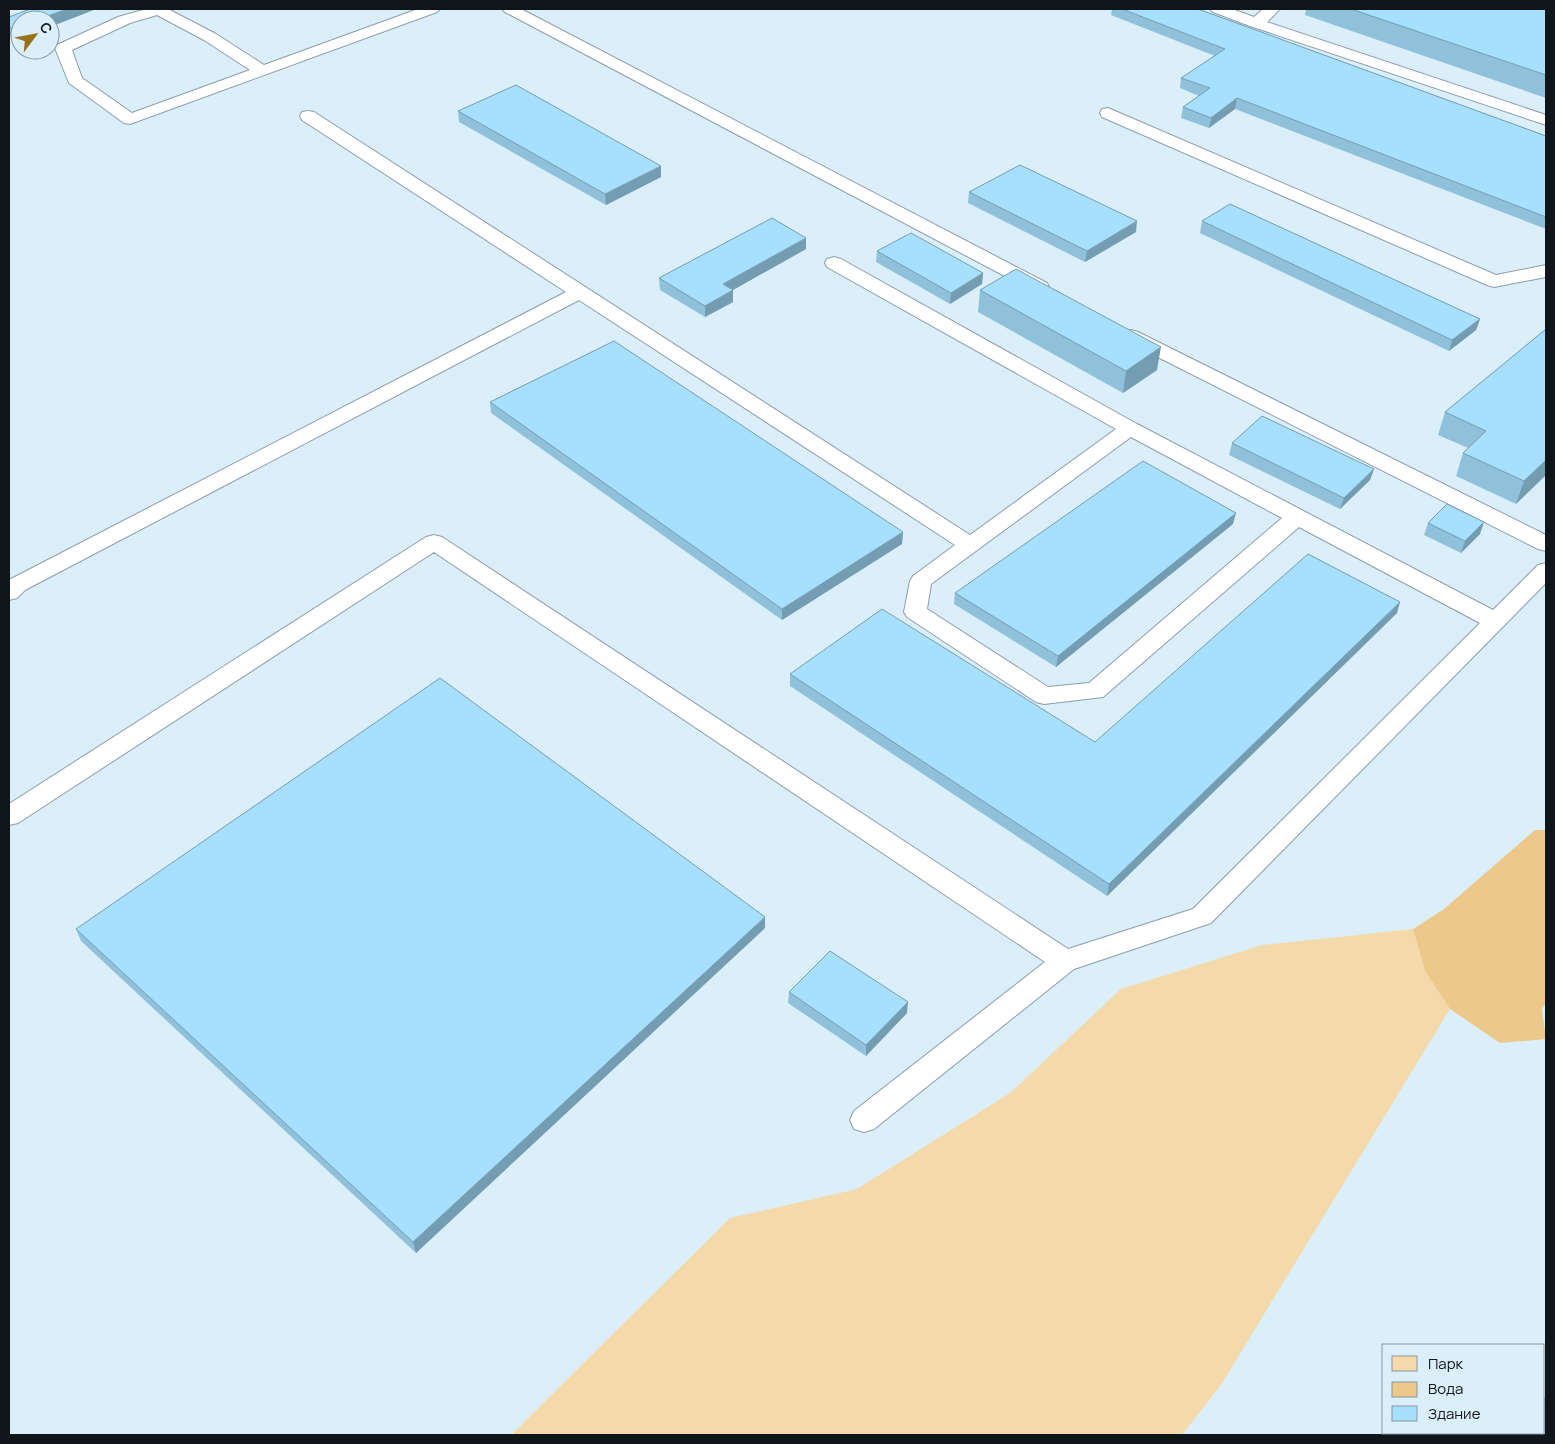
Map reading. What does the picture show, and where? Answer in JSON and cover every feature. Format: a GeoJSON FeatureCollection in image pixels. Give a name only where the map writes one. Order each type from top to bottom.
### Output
{"type":"FeatureCollection","features":[{"type":"Feature","properties":{"kind":"lane"},"geometry":{"type":"LineString","coordinates":[[263,71],[210,37],[159,10],[124,20],[63,48],[75,80],[130,119],[263,71],[432,9]]}},
{"type":"Feature","properties":{"kind":"lane"},"geometry":{"type":"LineString","coordinates":[[510,9],[1052,294]]}},
{"type":"Feature","properties":{"kind":"lane"},"geometry":{"type":"LineString","coordinates":[[1218,9],[1546,120]]}},
{"type":"Feature","properties":{"kind":"lane"},"geometry":{"type":"LineString","coordinates":[[1256,23],[1272,9]]}},
{"type":"Feature","properties":{"kind":"lane"},"geometry":{"type":"LineString","coordinates":[[1108,113],[1494,281],[1546,271]]}},
{"type":"Feature","properties":{"kind":"lane"},"geometry":{"type":"LineString","coordinates":[[308,116],[969,544]]}},
{"type":"Feature","properties":{"kind":"lane"},"geometry":{"type":"LineString","coordinates":[[834,263],[1130,428],[1495,621]]}},
{"type":"Feature","properties":{"kind":"lane"},"geometry":{"type":"LineString","coordinates":[[9,593],[17,585],[580,292]]}},
{"type":"Feature","properties":{"kind":"lane"},"geometry":{"type":"LineString","coordinates":[[1113,326],[1546,544]]}},
{"type":"Feature","properties":{"kind":"lane"},"geometry":{"type":"LineString","coordinates":[[1130,428],[922,580],[916,612],[1044,696],[1095,691],[1297,517]]}},
{"type":"Feature","properties":{"kind":"lane"},"geometry":{"type":"LineString","coordinates":[[9,816],[434,542],[1065,962]]}},
{"type":"Feature","properties":{"kind":"lane"},"geometry":{"type":"LineString","coordinates":[[864,1120],[1065,962],[1202,916],[1546,570]]}},
{"type":"Feature","properties":{"kind":"green space"},"geometry":{"type":"Polygon","coordinates":[[[1413,929],[1425,971],[1450,1009],[1221,1385],[1182,1435],[511,1435],[730,1218],[857,1189],[1010,1093],[1121,989],[1262,945],[1413,929]]]}},
{"type":"Feature","properties":{"kind":"water"},"geometry":{"type":"Polygon","coordinates":[[[1535,830],[1546,830],[1546,1003],[1542,1009],[1546,1039],[1500,1043],[1450,1009],[1425,971],[1413,929],[1444,909],[1535,830]]]}},
{"type":"Feature","properties":{"kind":"building"},"geometry":{"type":"Polygon","coordinates":[[[67,9],[60,12],[60,10],[27,10],[67,9]]]}},
{"type":"Feature","properties":{"kind":"building"},"geometry":{"type":"Polygon","coordinates":[[[1122,9],[1198,9],[1546,136],[1546,217],[1237,98],[1211,118],[1183,107],[1210,88],[1181,78],[1225,49],[1122,9]]]}},
{"type":"Feature","properties":{"kind":"building"},"geometry":{"type":"Polygon","coordinates":[[[1351,9],[1546,9],[1546,75],[1351,9]]]}},
{"type":"Feature","properties":{"kind":"building"},"geometry":{"type":"Polygon","coordinates":[[[516,85],[661,166],[605,194],[458,111],[516,85]]]}},
{"type":"Feature","properties":{"kind":"building"},"geometry":{"type":"Polygon","coordinates":[[[1020,165],[1137,221],[1087,251],[969,192],[1020,165]]]}},
{"type":"Feature","properties":{"kind":"building"},"geometry":{"type":"Polygon","coordinates":[[[1230,204],[1480,319],[1452,340],[1202,221],[1230,204]]]}},
{"type":"Feature","properties":{"kind":"building"},"geometry":{"type":"Polygon","coordinates":[[[772,218],[806,238],[723,284],[733,290],[705,306],[659,278],[772,218]]]}},
{"type":"Feature","properties":{"kind":"building"},"geometry":{"type":"Polygon","coordinates":[[[911,233],[983,273],[951,293],[877,251],[911,233]]]}},
{"type":"Feature","properties":{"kind":"building"},"geometry":{"type":"Polygon","coordinates":[[[1016,269],[1161,347],[1126,371],[980,290],[1016,269]]]}},
{"type":"Feature","properties":{"kind":"building"},"geometry":{"type":"Polygon","coordinates":[[[1546,329],[1546,460],[1524,481],[1463,453],[1486,431],[1445,412],[1546,329]]]}},
{"type":"Feature","properties":{"kind":"building"},"geometry":{"type":"Polygon","coordinates":[[[614,341],[903,532],[782,609],[490,402],[614,341]]]}},
{"type":"Feature","properties":{"kind":"building"},"geometry":{"type":"Polygon","coordinates":[[[1262,416],[1374,469],[1344,498],[1232,443],[1262,416]]]}},
{"type":"Feature","properties":{"kind":"building"},"geometry":{"type":"Polygon","coordinates":[[[1143,461],[1236,513],[1058,656],[955,593],[1143,461]]]}},
{"type":"Feature","properties":{"kind":"building"},"geometry":{"type":"Polygon","coordinates":[[[1447,504],[1484,522],[1465,541],[1428,523],[1447,504]]]}},
{"type":"Feature","properties":{"kind":"building"},"geometry":{"type":"Polygon","coordinates":[[[1308,554],[1400,602],[1109,884],[790,674],[882,609],[1095,742],[1308,554]]]}},
{"type":"Feature","properties":{"kind":"building"},"geometry":{"type":"Polygon","coordinates":[[[440,678],[765,917],[413,1242],[76,929],[440,678]]]}},
{"type":"Feature","properties":{"kind":"building"},"geometry":{"type":"Polygon","coordinates":[[[830,951],[908,1002],[866,1045],[789,992],[830,951]]]}},
{"type":"Feature","properties":{"kind":"building"},"geometry":{"type":"Polygon","coordinates":[[[1546,1397],[1546,1435],[1544,1434],[1546,1397]]]}}]}
